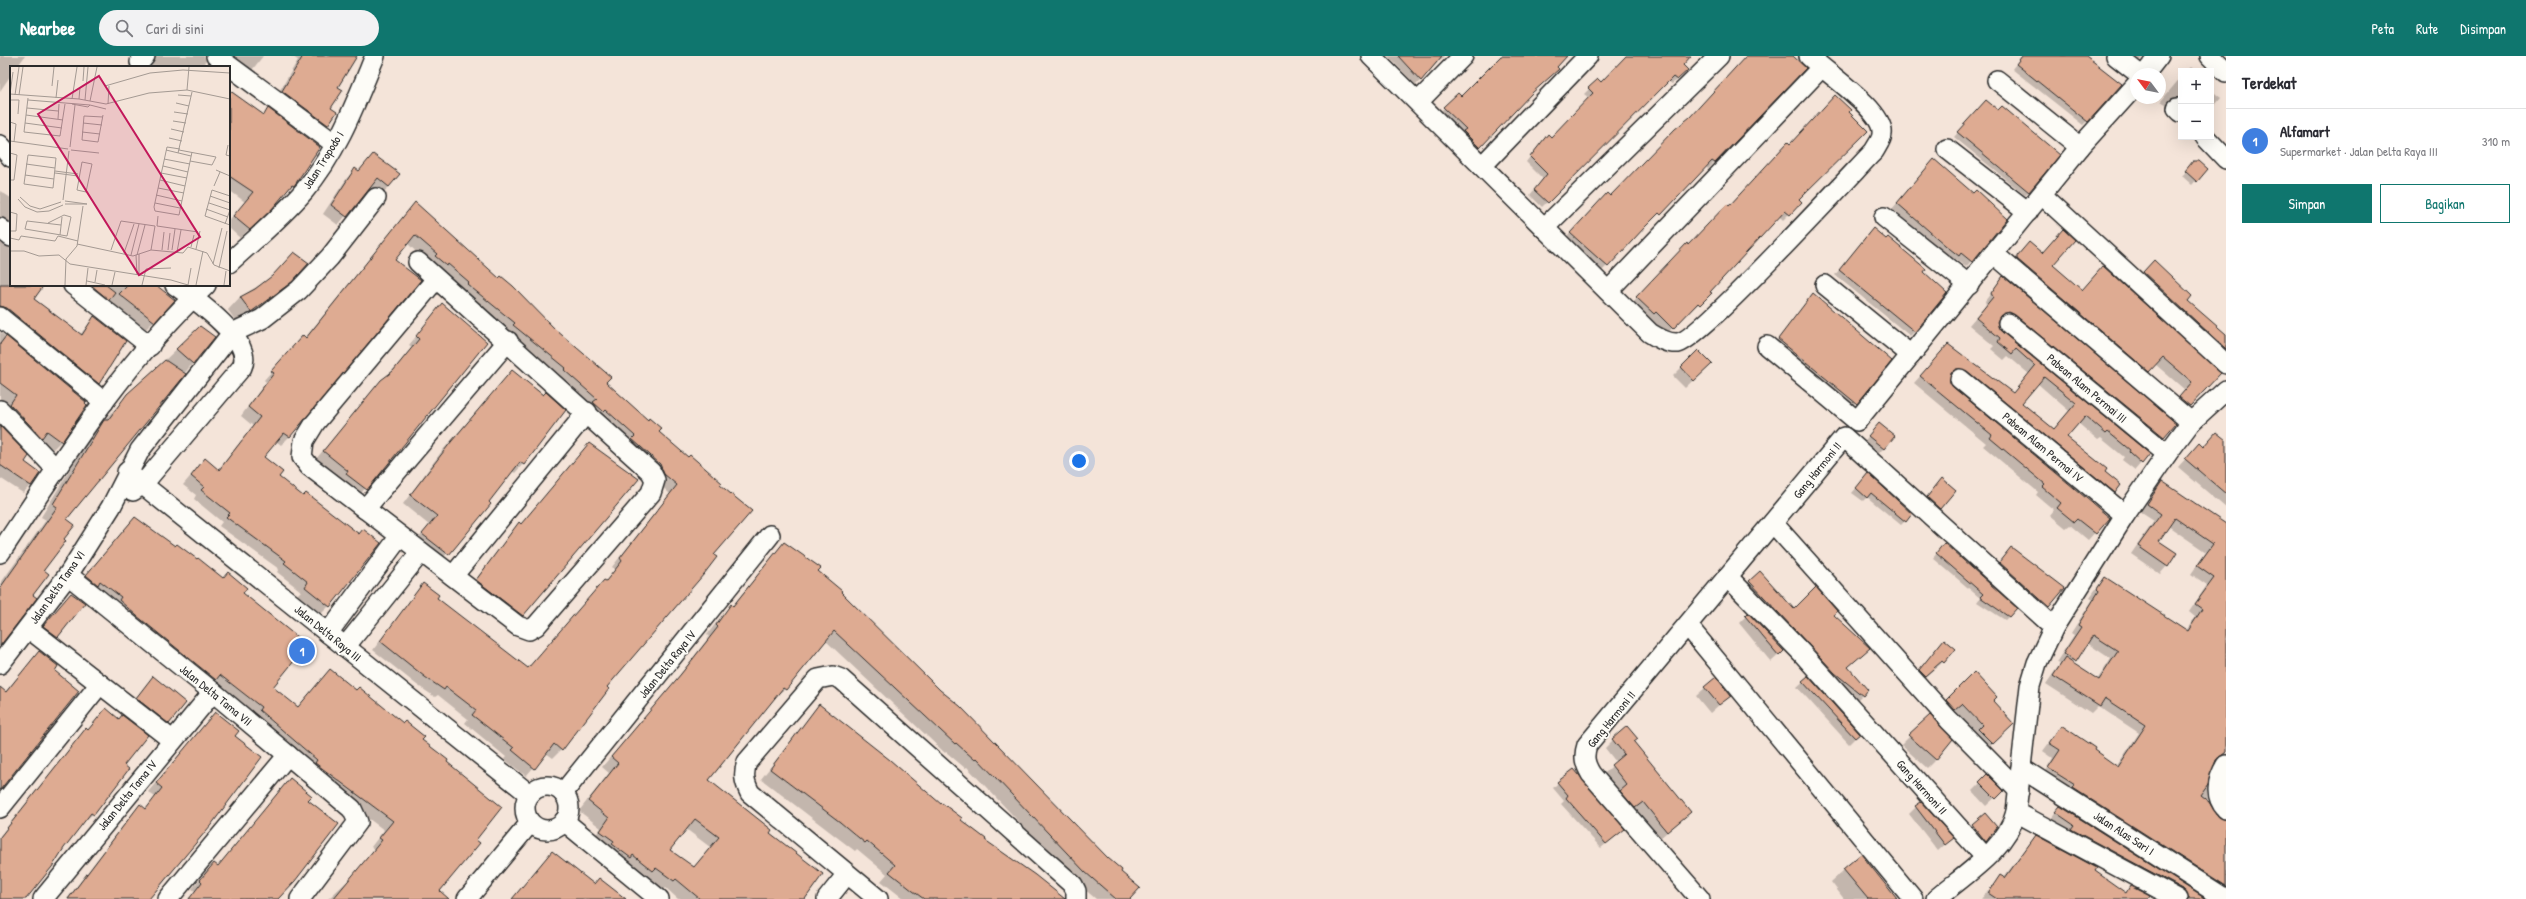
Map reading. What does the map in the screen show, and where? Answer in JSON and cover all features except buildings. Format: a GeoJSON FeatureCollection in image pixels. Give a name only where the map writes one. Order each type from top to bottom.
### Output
{"type":"FeatureCollection","features":[{"type":"Feature","properties":{"kind":"street"},"geometry":{"type":"LineString","coordinates":[[216,56],[230,66]]}},
{"type":"Feature","properties":{"kind":"street","name":"Jalan Tropodo I"},"geometry":{"type":"LineString","coordinates":[[230,262],[305,190],[335,144],[375,56]]}},
{"type":"Feature","properties":{"kind":"street"},"geometry":{"type":"LineString","coordinates":[[1371,56],[1650,333],[1664,341],[1678,343],[1689,338],[1722,308],[1874,151],[1882,134],[1880,122],[1869,107],[1815,62],[1608,291]]}},
{"type":"Feature","properties":{"kind":"street"},"geometry":{"type":"LineString","coordinates":[[1418,102],[1462,56]]}},
{"type":"Feature","properties":{"kind":"street"},"geometry":{"type":"LineString","coordinates":[[1482,166],[1588,56]]}},
{"type":"Feature","properties":{"kind":"street"},"geometry":{"type":"LineString","coordinates":[[1544,228],[1719,56]]}},
{"type":"Feature","properties":{"kind":"street"},"geometry":{"type":"LineString","coordinates":[[2116,56],[2131,68]]}},
{"type":"Feature","properties":{"kind":"street"},"geometry":{"type":"LineString","coordinates":[[2150,68],[2159,56]]}},
{"type":"Feature","properties":{"kind":"street"},"geometry":{"type":"LineString","coordinates":[[2210,56],[2226,72]]}},
{"type":"Feature","properties":{"kind":"street"},"geometry":{"type":"LineString","coordinates":[[230,66],[335,144]]}},
{"type":"Feature","properties":{"kind":"street"},"geometry":{"type":"LineString","coordinates":[[1997,80],[2080,148]]}},
{"type":"Feature","properties":{"kind":"street"},"geometry":{"type":"LineString","coordinates":[[1767,346],[1857,421],[2080,148],[2130,91]]}},
{"type":"Feature","properties":{"kind":"street"},"geometry":{"type":"LineString","coordinates":[[2208,140],[2226,159]]}},
{"type":"Feature","properties":{"kind":"street"},"geometry":{"type":"LineString","coordinates":[[0,145],[10,156]]}},
{"type":"Feature","properties":{"kind":"street"},"geometry":{"type":"LineString","coordinates":[[1947,149],[2028,212]]}},
{"type":"Feature","properties":{"kind":"street"},"geometry":{"type":"LineString","coordinates":[[2042,195],[2226,364]]}},
{"type":"Feature","properties":{"kind":"street"},"geometry":{"type":"LineString","coordinates":[[232,333],[262,319],[299,290],[330,257],[376,198]]}},
{"type":"Feature","properties":{"kind":"street"},"geometry":{"type":"LineString","coordinates":[[1884,217],[1969,285]]}},
{"type":"Feature","properties":{"kind":"street"},"geometry":{"type":"LineString","coordinates":[[0,228],[10,236]]}},
{"type":"Feature","properties":{"kind":"street"},"geometry":{"type":"LineString","coordinates":[[1994,254],[2192,422]]}},
{"type":"Feature","properties":{"kind":"street"},"geometry":{"type":"LineString","coordinates":[[418,262],[587,412],[651,472],[655,480],[651,493],[536,626],[529,630],[518,626],[303,460],[302,446],[315,423],[436,279]]}},
{"type":"Feature","properties":{"kind":"street"},"geometry":{"type":"LineString","coordinates":[[1825,285],[1911,355]]}},
{"type":"Feature","properties":{"kind":"street"},"geometry":{"type":"LineString","coordinates":[[74,286],[150,346]]}},
{"type":"Feature","properties":{"kind":"street","name":"Jalan Delta Tama VI"},"geometry":{"type":"LineString","coordinates":[[111,507],[142,484],[242,367],[245,359],[244,351],[232,333],[192,298],[175,286]]}},
{"type":"Feature","properties":{"kind":"street"},"geometry":{"type":"LineString","coordinates":[[0,553],[56,469],[104,402],[150,346],[192,298],[205,286]]}},
{"type":"Feature","properties":{"kind":"street"},"geometry":{"type":"LineString","coordinates":[[0,317],[104,402]]}},
{"type":"Feature","properties":{"kind":"street","name":"Pabean Alam Permai III"},"geometry":{"type":"LineString","coordinates":[[2008,323],[2167,454]]}},
{"type":"Feature","properties":{"kind":"street","name":"Jalan Delta Tama VI"},"geometry":{"type":"LineString","coordinates":[[0,664],[68,575],[111,507],[127,472],[140,450],[232,333]]}},
{"type":"Feature","properties":{"kind":"street"},"geometry":{"type":"LineString","coordinates":[[365,509],[508,341]]}},
{"type":"Feature","properties":{"kind":"street","name":"Pabean Alam Permai IV"},"geometry":{"type":"LineString","coordinates":[[1960,379],[2125,515]]}},
{"type":"Feature","properties":{"kind":"street"},"geometry":{"type":"LineString","coordinates":[[1936,899],[2003,842],[2012,827],[2019,791],[2030,686],[2037,663],[2054,627],[2125,515],[2167,454],[2192,422],[2226,390]]}},
{"type":"Feature","properties":{"kind":"street"},"geometry":{"type":"LineString","coordinates":[[0,410],[56,469]]}},
{"type":"Feature","properties":{"kind":"street"},"geometry":{"type":"LineString","coordinates":[[453,576],[587,412]]}},
{"type":"Feature","properties":{"kind":"street","name":"Gang Harmoni II"},"geometry":{"type":"LineString","coordinates":[[1700,899],[1591,774],[1585,765],[1584,754],[1587,745],[1729,578],[1844,437],[2054,627]]}},
{"type":"Feature","properties":{"kind":"street","name":"Jalan Delta Raya III"},"geometry":{"type":"LineString","coordinates":[[127,472],[529,794]]}},
{"type":"Feature","properties":{"kind":"street"},"geometry":{"type":"LineString","coordinates":[[1773,523],[1949,720],[2019,791]]}},
{"type":"Feature","properties":{"kind":"street","name":"Jalan Delta Raya IV"},"geometry":{"type":"LineString","coordinates":[[563,793],[770,535]]}},
{"type":"Feature","properties":{"kind":"street"},"geometry":{"type":"LineString","coordinates":[[328,633],[400,536]]}},
{"type":"Feature","properties":{"kind":"street"},"geometry":{"type":"LineString","coordinates":[[345,647],[421,552]]}},
{"type":"Feature","properties":{"kind":"street","name":"Jalan Delta Tama VII"},"geometry":{"type":"LineString","coordinates":[[68,575],[213,692],[352,809],[358,822],[300,899]]}},
{"type":"Feature","properties":{"kind":"street","name":"Gang Harmoni II"},"geometry":{"type":"LineString","coordinates":[[1729,578],[1801,652],[1985,857]]}},
{"type":"Feature","properties":{"kind":"street"},"geometry":{"type":"LineString","coordinates":[[1688,626],[1913,899]]}},
{"type":"Feature","properties":{"kind":"street"},"geometry":{"type":"LineString","coordinates":[[28,628],[172,740]]}},
{"type":"Feature","properties":{"kind":"street"},"geometry":{"type":"LineString","coordinates":[[878,899],[858,893],[847,874],[750,793],[745,782],[744,773],[747,762],[818,679],[826,676],[841,680],[1073,885],[1076,891],[1076,899]]}},
{"type":"Feature","properties":{"kind":"street"},"geometry":{"type":"LineString","coordinates":[[0,808],[100,684]]}},
{"type":"Feature","properties":{"kind":"street","name":"Jalan Delta Tama IV"},"geometry":{"type":"LineString","coordinates":[[43,899],[172,740],[213,692]]}},
{"type":"Feature","properties":{"kind":"street"},"geometry":{"type":"LineString","coordinates":[[168,899],[288,755]]}},
{"type":"Feature","properties":{"kind":"street"},"geometry":{"type":"LineString","coordinates":[[2226,765],[2218,784],[2218,795],[2220,802],[2226,810]]}},
{"type":"Feature","properties":{"kind":"street","name":"Jalan Alas Sari I"},"geometry":{"type":"LineString","coordinates":[[2021,768],[2226,899]]}},
{"type":"Feature","properties":{"kind":"street"},"geometry":{"type":"LineString","coordinates":[[542,786],[557,788],[563,793],[568,807],[564,821],[558,826],[543,830],[530,822],[525,809],[529,794],[542,786]]}},
{"type":"Feature","properties":{"kind":"street"},"geometry":{"type":"LineString","coordinates":[[2016,812],[2178,899]]}},
{"type":"Feature","properties":{"kind":"street"},"geometry":{"type":"LineString","coordinates":[[564,821],[659,899]]}},
{"type":"Feature","properties":{"kind":"street"},"geometry":{"type":"LineString","coordinates":[[467,899],[530,822]]}},
{"type":"Feature","properties":{"kind":"street"},"geometry":{"type":"LineString","coordinates":[[827,899],[847,874]]}},
{"type":"Feature","properties":{"kind":"place","name":"Alfamart"},"geometry":{"type":"Point","coordinates":[302,651]}}]}
